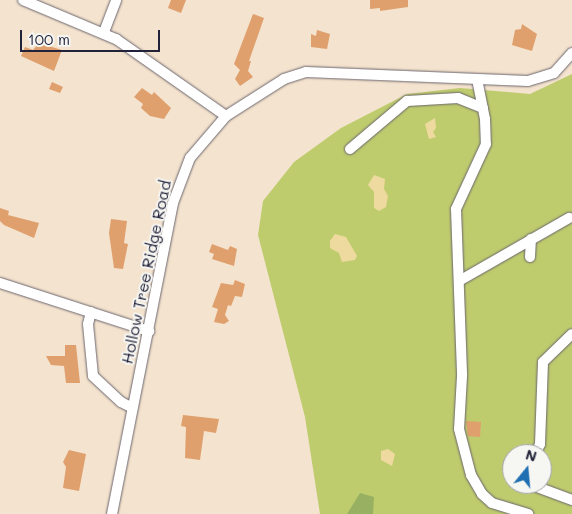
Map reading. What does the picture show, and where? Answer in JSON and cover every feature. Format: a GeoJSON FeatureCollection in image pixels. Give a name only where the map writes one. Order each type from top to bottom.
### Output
{"type":"FeatureCollection","features":[{"type":"Feature","properties":{"kind":"street"},"geometry":{"type":"LineString","coordinates":[[23,0],[104,32],[162,69],[226,116]]}},
{"type":"Feature","properties":{"kind":"street"},"geometry":{"type":"LineString","coordinates":[[104,32],[116,0]]}},
{"type":"Feature","properties":{"kind":"street","name":"Hollow Tree Ridge Road"},"geometry":{"type":"LineString","coordinates":[[112,514],[181,178],[190,158],[226,116],[284,79],[306,72],[528,81],[554,73],[572,53]]}},
{"type":"Feature","properties":{"kind":"street"},"geometry":{"type":"LineString","coordinates":[[477,79],[483,108],[486,144],[456,208],[462,448],[482,494],[492,503],[528,514]]}},
{"type":"Feature","properties":{"kind":"street"},"geometry":{"type":"LineString","coordinates":[[350,150],[407,101],[458,98],[483,108]]}},
{"type":"Feature","properties":{"kind":"street"},"geometry":{"type":"LineString","coordinates":[[459,281],[569,218]]}},
{"type":"Feature","properties":{"kind":"street"},"geometry":{"type":"LineString","coordinates":[[530,256],[531,239]]}},
{"type":"Feature","properties":{"kind":"street"},"geometry":{"type":"LineString","coordinates":[[0,283],[149,331]]}},
{"type":"Feature","properties":{"kind":"street"},"geometry":{"type":"LineString","coordinates":[[91,312],[88,324],[93,376],[122,402],[133,408]]}},
{"type":"Feature","properties":{"kind":"street"},"geometry":{"type":"LineString","coordinates":[[540,444],[543,362],[572,334]]}},
{"type":"Feature","properties":{"kind":"street"},"geometry":{"type":"LineString","coordinates":[[552,493],[572,500]]}},
{"type":"Feature","properties":{"kind":"green space"},"geometry":{"type":"Polygon","coordinates":[[[572,74],[572,514],[320,514],[305,417],[258,235],[263,201],[294,162],[341,128],[407,94],[460,88],[530,94],[572,74]]]}},
{"type":"Feature","properties":{"kind":"green space"},"geometry":{"type":"Polygon","coordinates":[[[360,493],[374,497],[373,514],[347,514],[360,493]]]}},
{"type":"Feature","properties":{"kind":"sand"},"geometry":{"type":"Polygon","coordinates":[[[435,118],[436,128],[433,132],[436,137],[429,139],[425,124],[435,118]]]}},
{"type":"Feature","properties":{"kind":"sand"},"geometry":{"type":"Polygon","coordinates":[[[374,175],[385,179],[384,189],[388,196],[386,207],[379,211],[374,208],[374,192],[368,185],[374,175]]]}},
{"type":"Feature","properties":{"kind":"sand"},"geometry":{"type":"Polygon","coordinates":[[[335,234],[346,237],[357,256],[355,260],[342,262],[339,253],[330,248],[330,241],[335,234]]]}},
{"type":"Feature","properties":{"kind":"sand"},"geometry":{"type":"Polygon","coordinates":[[[388,449],[395,454],[392,466],[381,460],[381,451],[388,449]]]}},
{"type":"Feature","properties":{"kind":"building"},"geometry":{"type":"Polygon","coordinates":[[[171,0],[186,0],[181,13],[168,8],[171,0]]]}},
{"type":"Feature","properties":{"kind":"building"},"geometry":{"type":"Polygon","coordinates":[[[370,0],[408,0],[408,7],[380,11],[380,8],[370,9],[370,0]]]}},
{"type":"Feature","properties":{"kind":"building"},"geometry":{"type":"Polygon","coordinates":[[[253,14],[264,18],[249,61],[251,61],[248,71],[253,77],[240,86],[235,79],[240,70],[234,64],[253,14]]]}},
{"type":"Feature","properties":{"kind":"building"},"geometry":{"type":"Polygon","coordinates":[[[522,24],[537,34],[532,51],[512,45],[515,30],[521,29],[522,24]]]}},
{"type":"Feature","properties":{"kind":"building"},"geometry":{"type":"Polygon","coordinates":[[[317,30],[330,34],[327,49],[311,47],[311,34],[316,36],[317,30]]]}},
{"type":"Feature","properties":{"kind":"building"},"geometry":{"type":"Polygon","coordinates":[[[39,43],[62,50],[54,71],[21,56],[25,47],[33,50],[39,43]]]}},
{"type":"Feature","properties":{"kind":"building"},"geometry":{"type":"Polygon","coordinates":[[[52,82],[63,87],[60,93],[49,89],[52,82]]]}},
{"type":"Feature","properties":{"kind":"building"},"geometry":{"type":"Polygon","coordinates":[[[142,88],[152,95],[154,92],[171,108],[164,119],[150,116],[141,108],[143,104],[134,97],[142,88]]]}},
{"type":"Feature","properties":{"kind":"building"},"geometry":{"type":"Polygon","coordinates":[[[0,208],[9,211],[8,215],[39,223],[34,238],[4,225],[0,221],[0,208]]]}},
{"type":"Feature","properties":{"kind":"building"},"geometry":{"type":"Polygon","coordinates":[[[111,219],[127,221],[124,243],[128,244],[123,269],[114,268],[109,233],[111,219]]]}},
{"type":"Feature","properties":{"kind":"building"},"geometry":{"type":"Polygon","coordinates":[[[212,244],[228,250],[230,246],[237,249],[234,266],[212,259],[214,254],[209,252],[212,244]]]}},
{"type":"Feature","properties":{"kind":"building"},"geometry":{"type":"Polygon","coordinates":[[[235,280],[245,284],[242,297],[235,296],[231,306],[228,305],[225,315],[229,321],[224,324],[214,322],[218,309],[212,307],[221,283],[233,285],[235,280]]]}},
{"type":"Feature","properties":{"kind":"building"},"geometry":{"type":"Polygon","coordinates":[[[65,345],[76,345],[80,383],[66,383],[64,366],[51,365],[46,356],[65,356],[65,345]]]}},
{"type":"Feature","properties":{"kind":"building"},"geometry":{"type":"Polygon","coordinates":[[[183,415],[219,419],[216,433],[204,431],[200,460],[185,458],[186,427],[181,426],[183,415]]]}},
{"type":"Feature","properties":{"kind":"building"},"geometry":{"type":"Polygon","coordinates":[[[466,421],[481,422],[480,437],[468,436],[466,421]]]}},
{"type":"Feature","properties":{"kind":"building"},"geometry":{"type":"Polygon","coordinates":[[[69,450],[86,454],[79,491],[63,488],[66,467],[63,462],[69,450]]]}}]}
